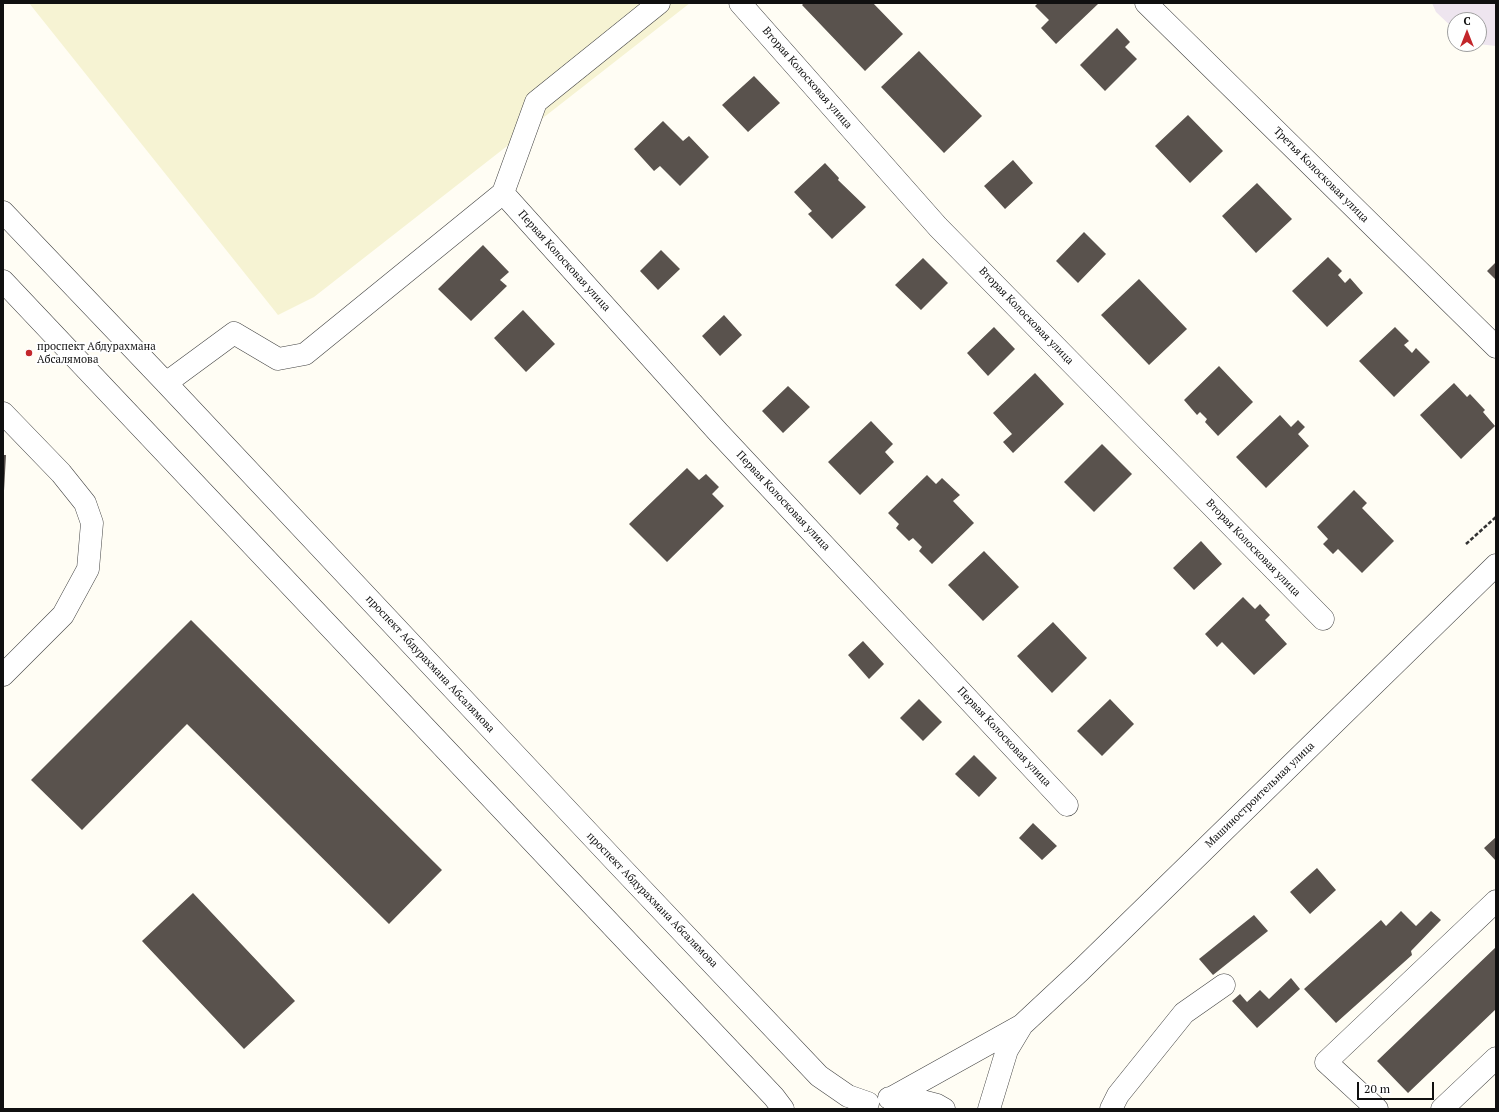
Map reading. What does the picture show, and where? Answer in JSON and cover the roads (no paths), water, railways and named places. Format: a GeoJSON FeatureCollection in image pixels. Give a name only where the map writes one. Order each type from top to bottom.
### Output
{"type":"FeatureCollection","features":[{"type":"Feature","properties":{"kind":"street"},"geometry":{"type":"LineString","coordinates":[[166,382],[234,333],[278,359],[305,354],[502,193],[536,102],[659,3]]}},
{"type":"Feature","properties":{"kind":"street","name":"Вторая Колосковая улица"},"geometry":{"type":"LineString","coordinates":[[740,3],[938,227],[1323,619]]}},
{"type":"Feature","properties":{"kind":"street","name":"Третья Колосковая улица"},"geometry":{"type":"LineString","coordinates":[[1146,3],[1496,347]]}},
{"type":"Feature","properties":{"kind":"street","name":"Первая Колосковая улица"},"geometry":{"type":"LineString","coordinates":[[502,193],[718,432],[1067,805]]}},
{"type":"Feature","properties":{"kind":"street","name":"проспект Абдурахмана Абсалямова"},"geometry":{"type":"LineString","coordinates":[[3,212],[166,382],[610,856],[819,1076],[861,1106]]}},
{"type":"Feature","properties":{"kind":"street"},"geometry":{"type":"LineString","coordinates":[[3,281],[774,1097],[783,1109]]}},
{"type":"Feature","properties":{"kind":"street"},"geometry":{"type":"LineString","coordinates":[[3,413],[12,433],[61,473],[85,503],[92,523],[88,569],[63,615],[3,675]]}},
{"type":"Feature","properties":{"kind":"street","name":"Машиностроительная улица"},"geometry":{"type":"LineString","coordinates":[[891,1098],[1022,1025],[1081,970],[1496,565]]}},
{"type":"Feature","properties":{"kind":"street"},"geometry":{"type":"LineString","coordinates":[[1377,1109],[1326,1062],[1496,901]]}},
{"type":"Feature","properties":{"kind":"street"},"geometry":{"type":"LineString","coordinates":[[1111,1109],[1118,1095],[1184,1013],[1224,985]]}},
{"type":"Feature","properties":{"kind":"street","name":"Машиностроительная улица"},"geometry":{"type":"LineString","coordinates":[[989,1109],[1008,1050],[1022,1025]]}},
{"type":"Feature","properties":{"kind":"street"},"geometry":{"type":"LineString","coordinates":[[1442,1109],[1493,1066]]}},
{"type":"Feature","properties":{"kind":"street"},"geometry":{"type":"LineString","coordinates":[[861,1106],[891,1098],[914,1099],[937,1105],[944,1109]]}},
{"type":"Feature","properties":{"kind":"place","name":"проспект Абдурахмана Абсалямова"},"geometry":{"type":"Point","coordinates":[29,353]}}]}
